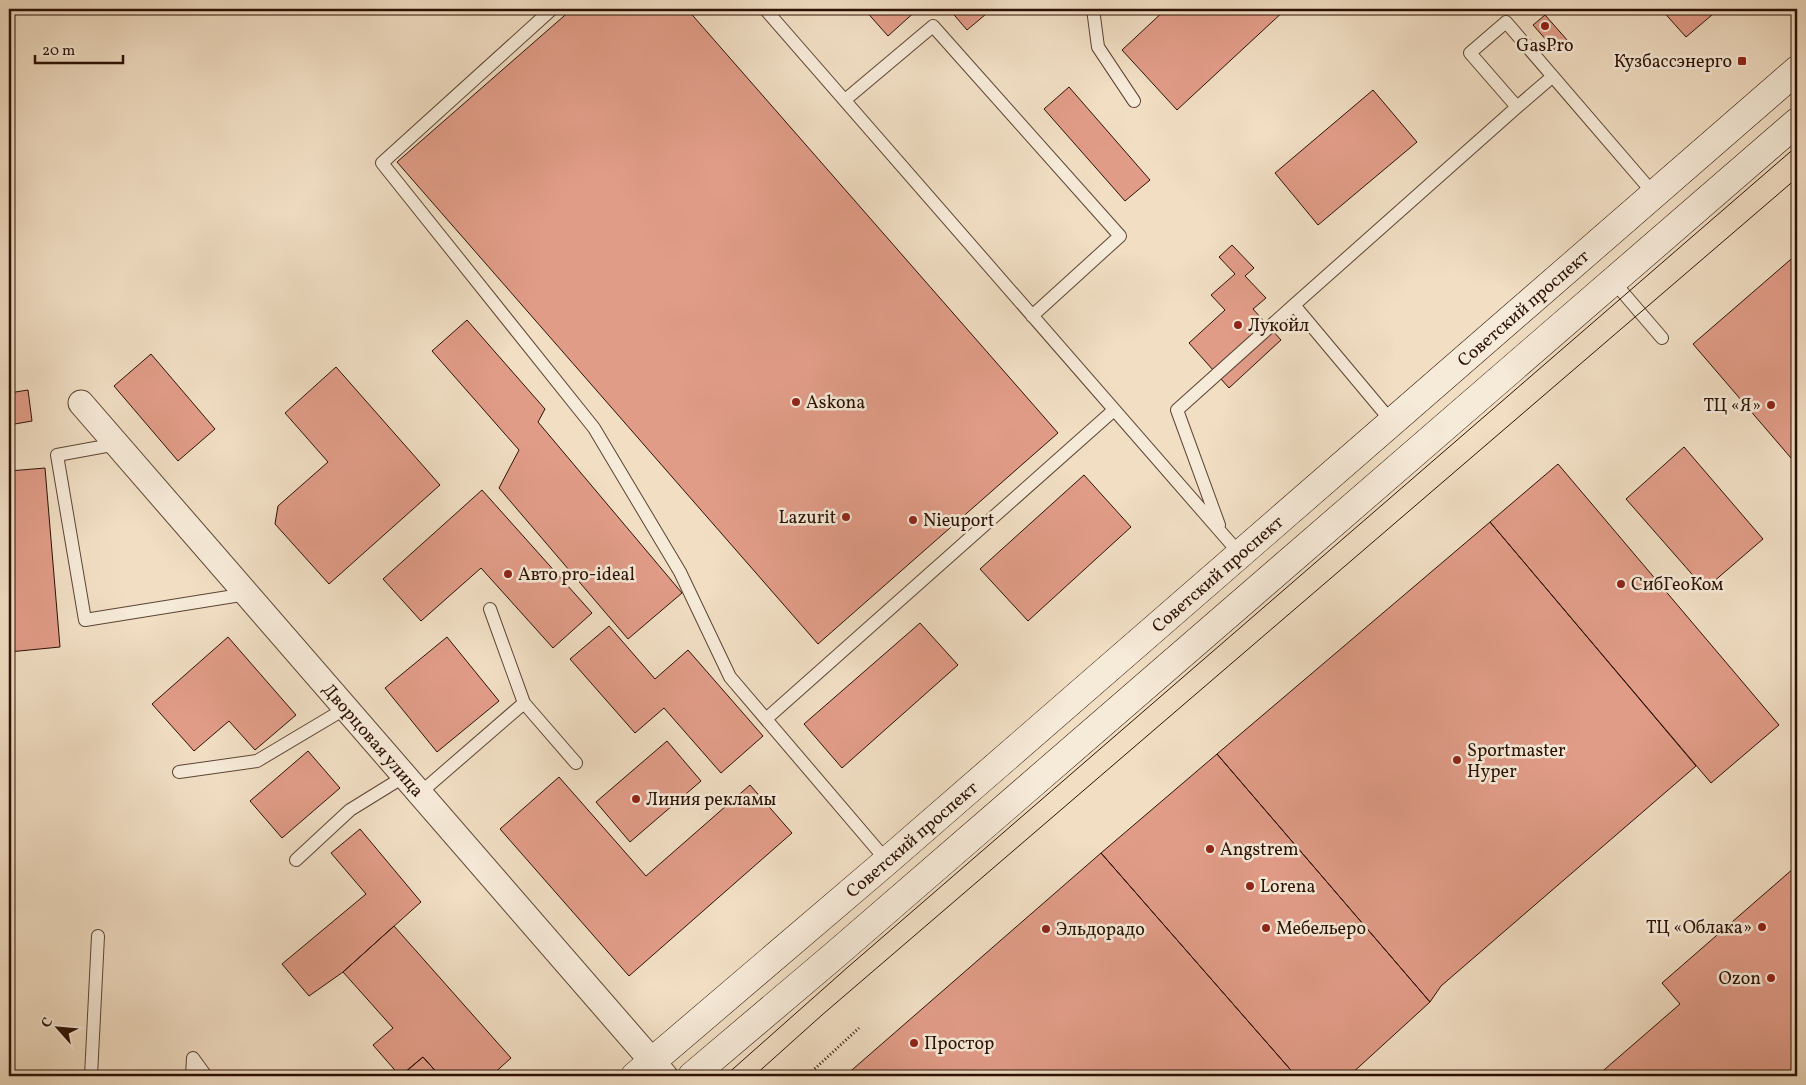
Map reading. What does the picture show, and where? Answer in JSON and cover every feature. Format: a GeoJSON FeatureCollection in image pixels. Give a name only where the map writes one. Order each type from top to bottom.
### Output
{"type":"FeatureCollection","features":[{"type":"Feature","properties":{"kind":"main road","name":"Советский проспект"},"geometry":{"type":"LineString","coordinates":[[651,1071],[887,861],[1797,70]]}},
{"type":"Feature","properties":{"kind":"main road","name":"Советский проспект"},"geometry":{"type":"LineString","coordinates":[[692,1076],[843,948],[1797,122]]}},
{"type":"Feature","properties":{"kind":"street","name":"Дворцовая улица"},"geometry":{"type":"LineString","coordinates":[[81,403],[413,784],[651,1071]]}},
{"type":"Feature","properties":{"kind":"lane"},"geometry":{"type":"LineString","coordinates":[[552,9],[382,163],[594,428],[680,572],[730,677],[887,861]]}},
{"type":"Feature","properties":{"kind":"lane"},"geometry":{"type":"LineString","coordinates":[[765,9],[1240,554]]}},
{"type":"Feature","properties":{"kind":"lane"},"geometry":{"type":"LineString","coordinates":[[1093,9],[1098,47],[1134,101]]}},
{"type":"Feature","properties":{"kind":"lane"},"geometry":{"type":"LineString","coordinates":[[1517,107],[1470,53],[1506,22],[1654,194]]}},
{"type":"Feature","properties":{"kind":"lane"},"geometry":{"type":"LineString","coordinates":[[845,100],[933,26],[1114,229],[1120,236],[1032,316]]}},
{"type":"Feature","properties":{"kind":"lane"},"geometry":{"type":"LineString","coordinates":[[1222,532],[1177,410],[1552,77]]}},
{"type":"Feature","properties":{"kind":"lane"},"geometry":{"type":"LineString","coordinates":[[1613,281],[1662,338]]}},
{"type":"Feature","properties":{"kind":"lane"},"geometry":{"type":"LineString","coordinates":[[1294,305],[1392,422]]}},
{"type":"Feature","properties":{"kind":"lane"},"geometry":{"type":"LineString","coordinates":[[766,719],[1114,410]]}},
{"type":"Feature","properties":{"kind":"lane"},"geometry":{"type":"LineString","coordinates":[[117,444],[57,455],[85,620],[247,594]]}},
{"type":"Feature","properties":{"kind":"lane"},"geometry":{"type":"LineString","coordinates":[[490,609],[524,703],[576,763]]}},
{"type":"Feature","properties":{"kind":"lane"},"geometry":{"type":"LineString","coordinates":[[296,860],[350,810],[413,784],[524,703]]}},
{"type":"Feature","properties":{"kind":"lane"},"geometry":{"type":"LineString","coordinates":[[179,772],[258,761],[346,708]]}},
{"type":"Feature","properties":{"kind":"lane"},"geometry":{"type":"LineString","coordinates":[[91,1076],[98,936]]}},
{"type":"Feature","properties":{"kind":"lane"},"geometry":{"type":"LineString","coordinates":[[192,1076],[193,1058],[206,1076]]}},
{"type":"Feature","properties":{"kind":"path"},"geometry":{"type":"LineString","coordinates":[[807,1076],[859,1028]]}},
{"type":"Feature","properties":{"kind":"building"},"geometry":{"type":"Polygon","coordinates":[[[572,9],[687,9],[1058,433],[818,644],[397,162],[572,9]]]}},
{"type":"Feature","properties":{"kind":"building"},"geometry":{"type":"Polygon","coordinates":[[[864,9],[918,9],[888,36],[864,9]]]}},
{"type":"Feature","properties":{"kind":"building"},"geometry":{"type":"Polygon","coordinates":[[[949,9],[992,9],[967,30],[949,9]]]}},
{"type":"Feature","properties":{"kind":"building"},"geometry":{"type":"Polygon","coordinates":[[[1166,9],[1286,9],[1177,110],[1122,50],[1166,9]]]}},
{"type":"Feature","properties":{"kind":"building"},"geometry":{"type":"Polygon","coordinates":[[[1661,9],[1719,9],[1686,37],[1661,9]]]}},
{"type":"Feature","properties":{"kind":"building"},"geometry":{"type":"Polygon","coordinates":[[[1545,15],[1568,41],[1556,51],[1533,25],[1545,15]]]}},
{"type":"Feature","properties":{"kind":"building"},"geometry":{"type":"Polygon","coordinates":[[[1069,87],[1150,180],[1125,201],[1044,109],[1069,87]]]}},
{"type":"Feature","properties":{"kind":"building"},"geometry":{"type":"Polygon","coordinates":[[[1373,90],[1417,142],[1318,225],[1275,173],[1373,90]]]}},
{"type":"Feature","properties":{"kind":"building","name":"Лукойл"},"geometry":{"type":"Polygon","coordinates":[[[1232,245],[1254,268],[1245,276],[1266,298],[1253,309],[1281,340],[1229,388],[1189,343],[1225,310],[1211,295],[1235,274],[1219,257],[1232,245]]]}},
{"type":"Feature","properties":{"kind":"building","name":"ТЦ «Я»"},"geometry":{"type":"Polygon","coordinates":[[[1797,254],[1797,465],[1693,344],[1797,254]]]}},
{"type":"Feature","properties":{"kind":"building"},"geometry":{"type":"Polygon","coordinates":[[[467,320],[545,409],[538,422],[682,593],[628,639],[499,488],[519,450],[432,351],[467,320]]]}},
{"type":"Feature","properties":{"kind":"building"},"geometry":{"type":"Polygon","coordinates":[[[151,354],[215,429],[178,461],[114,386],[151,354]]]}},
{"type":"Feature","properties":{"kind":"building"},"geometry":{"type":"Polygon","coordinates":[[[336,367],[440,485],[329,584],[275,524],[278,506],[328,462],[285,413],[336,367]]]}},
{"type":"Feature","properties":{"kind":"building"},"geometry":{"type":"Polygon","coordinates":[[[28,390],[32,421],[9,425],[9,393],[28,390]]]}},
{"type":"Feature","properties":{"kind":"building"},"geometry":{"type":"Polygon","coordinates":[[[1684,447],[1763,539],[1705,589],[1626,499],[1684,447]]]}},
{"type":"Feature","properties":{"kind":"building"},"geometry":{"type":"Polygon","coordinates":[[[1558,464],[1779,725],[1711,783],[1490,522],[1558,464]]]}},
{"type":"Feature","properties":{"kind":"building"},"geometry":{"type":"Polygon","coordinates":[[[45,468],[60,647],[9,652],[9,471],[45,468]]]}},
{"type":"Feature","properties":{"kind":"building"},"geometry":{"type":"Polygon","coordinates":[[[1084,475],[1131,527],[1028,621],[980,569],[1084,475]]]}},
{"type":"Feature","properties":{"kind":"building"},"geometry":{"type":"Polygon","coordinates":[[[482,490],[592,613],[553,648],[481,568],[421,621],[383,579],[482,490]]]}},
{"type":"Feature","properties":{"kind":"building","name":"Sportmaster Hyper"},"geometry":{"type":"Polygon","coordinates":[[[1490,522],[1696,766],[1441,986],[1430,1002],[1217,754],[1490,522]]]}},
{"type":"Feature","properties":{"kind":"building"},"geometry":{"type":"Polygon","coordinates":[[[920,623],[958,665],[842,768],[804,724],[920,623]]]}},
{"type":"Feature","properties":{"kind":"building"},"geometry":{"type":"Polygon","coordinates":[[[609,626],[655,679],[688,650],[763,736],[721,773],[664,708],[635,733],[570,659],[609,626]]]}},
{"type":"Feature","properties":{"kind":"building"},"geometry":{"type":"Polygon","coordinates":[[[228,637],[296,715],[255,750],[229,721],[194,751],[152,704],[228,637]]]}},
{"type":"Feature","properties":{"kind":"building"},"geometry":{"type":"Polygon","coordinates":[[[447,637],[499,701],[437,752],[385,688],[447,637]]]}},
{"type":"Feature","properties":{"kind":"building"},"geometry":{"type":"Polygon","coordinates":[[[667,741],[701,781],[630,842],[596,802],[667,741]]]}},
{"type":"Feature","properties":{"kind":"building"},"geometry":{"type":"Polygon","coordinates":[[[308,751],[340,788],[282,838],[250,801],[308,751]]]}},
{"type":"Feature","properties":{"kind":"building","name":"Мебельеро"},"geometry":{"type":"Polygon","coordinates":[[[1217,754],[1430,1002],[1349,1076],[1296,1076],[1101,853],[1217,754]]]}},
{"type":"Feature","properties":{"kind":"building"},"geometry":{"type":"Polygon","coordinates":[[[559,777],[646,876],[750,785],[792,833],[629,976],[500,829],[559,777]]]}},
{"type":"Feature","properties":{"kind":"building"},"geometry":{"type":"Polygon","coordinates":[[[360,829],[421,902],[343,972],[309,996],[282,964],[366,894],[331,853],[360,829]]]}},
{"type":"Feature","properties":{"kind":"building"},"geometry":{"type":"Polygon","coordinates":[[[1101,853],[1296,1076],[845,1076],[1101,853]]]}},
{"type":"Feature","properties":{"kind":"building","name":"ТЦ «Облака»"},"geometry":{"type":"Polygon","coordinates":[[[1794,868],[1797,872],[1797,1076],[1597,1076],[1680,1004],[1662,983],[1794,868]]]}},
{"type":"Feature","properties":{"kind":"building"},"geometry":{"type":"Polygon","coordinates":[[[394,926],[511,1058],[491,1076],[440,1076],[423,1057],[400,1076],[373,1045],[393,1028],[343,972],[394,926]]]}},
{"type":"Feature","properties":{"kind":"building"},"geometry":{"type":"Polygon","coordinates":[[[423,1057],[440,1076],[401,1076],[423,1057]]]}},
{"type":"Feature","properties":{"kind":"tram line"},"geometry":{"type":"LineString","coordinates":[[725,1076],[848,967],[1797,146]]}},
{"type":"Feature","properties":{"kind":"tram line"},"geometry":{"type":"LineString","coordinates":[[754,1076],[822,1015],[1797,178]]}},
{"type":"Feature","properties":{"kind":"place","name":"GasPro"},"geometry":{"type":"Point","coordinates":[1545,26]}},
{"type":"Feature","properties":{"kind":"place","name":"Кузбассэнерго"},"geometry":{"type":"Point","coordinates":[1742,61]}},
{"type":"Feature","properties":{"kind":"place","name":"Лукойл"},"geometry":{"type":"Point","coordinates":[1238,325]}},
{"type":"Feature","properties":{"kind":"place","name":"Askona"},"geometry":{"type":"Point","coordinates":[796,402]}},
{"type":"Feature","properties":{"kind":"place","name":"ТЦ «Я»"},"geometry":{"type":"Point","coordinates":[1771,405]}},
{"type":"Feature","properties":{"kind":"place","name":"Lazurit"},"geometry":{"type":"Point","coordinates":[846,517]}},
{"type":"Feature","properties":{"kind":"place","name":"Nieuport"},"geometry":{"type":"Point","coordinates":[913,520]}},
{"type":"Feature","properties":{"kind":"place","name":"Авто pro-ideal"},"geometry":{"type":"Point","coordinates":[508,574]}},
{"type":"Feature","properties":{"kind":"place","name":"СибГеоКом"},"geometry":{"type":"Point","coordinates":[1621,584]}},
{"type":"Feature","properties":{"kind":"place","name":"Sportmaster Hyper"},"geometry":{"type":"Point","coordinates":[1457,760]}},
{"type":"Feature","properties":{"kind":"place","name":"Линия рекламы"},"geometry":{"type":"Point","coordinates":[636,799]}},
{"type":"Feature","properties":{"kind":"place","name":"Angstrem"},"geometry":{"type":"Point","coordinates":[1210,849]}},
{"type":"Feature","properties":{"kind":"place","name":"Lorena"},"geometry":{"type":"Point","coordinates":[1250,886]}},
{"type":"Feature","properties":{"kind":"place","name":"ТЦ «Облака»"},"geometry":{"type":"Point","coordinates":[1762,927]}},
{"type":"Feature","properties":{"kind":"place","name":"Мебельеро"},"geometry":{"type":"Point","coordinates":[1266,928]}},
{"type":"Feature","properties":{"kind":"place","name":"Эльдорадо"},"geometry":{"type":"Point","coordinates":[1046,929]}},
{"type":"Feature","properties":{"kind":"place","name":"Ozon"},"geometry":{"type":"Point","coordinates":[1771,978]}},
{"type":"Feature","properties":{"kind":"place","name":"Простор"},"geometry":{"type":"Point","coordinates":[914,1043]}}]}
